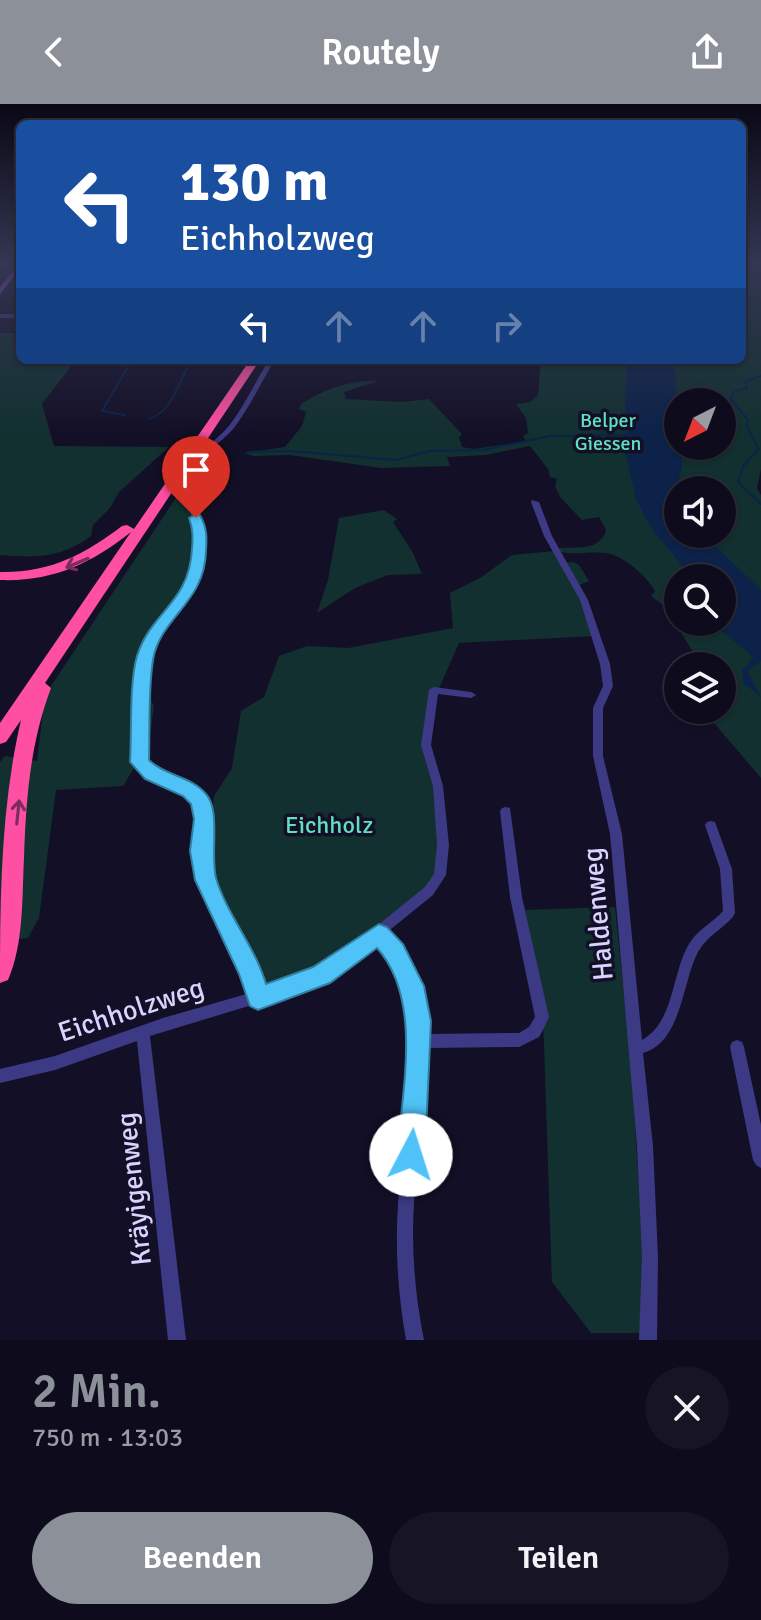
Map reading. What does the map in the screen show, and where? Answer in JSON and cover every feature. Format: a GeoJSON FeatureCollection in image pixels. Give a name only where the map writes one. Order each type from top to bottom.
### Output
{"type":"FeatureCollection","features":[{"type":"Feature","properties":{"kind":"highway"},"geometry":{"type":"LineString","coordinates":[[0,717],[242,364]]}},
{"type":"Feature","properties":{"kind":"highway"},"geometry":{"type":"LineString","coordinates":[[0,737],[252,364]]}},
{"type":"Feature","properties":{"kind":"highway"},"geometry":{"type":"LineString","coordinates":[[0,576],[31,576],[71,566],[101,550],[127,529]]}},
{"type":"Feature","properties":{"kind":"highway"},"geometry":{"type":"LineString","coordinates":[[0,972],[8,933],[18,803],[29,726],[40,693],[61,656],[68,635]]}},
{"type":"Feature","properties":{"kind":"street"},"geometry":{"type":"LineString","coordinates":[[258,998],[251,973],[206,880],[201,851],[204,819],[201,800],[190,790],[151,774],[139,762],[145,659],[153,637],[188,593],[198,572],[201,542],[188,496],[190,473],[201,456],[235,423],[270,364]]}},
{"type":"Feature","properties":{"kind":"street","name":"Haldenweg"},"geometry":{"type":"LineString","coordinates":[[535,502],[548,536],[584,600],[605,664],[608,686],[598,708],[598,756],[616,834],[645,1146],[650,1257],[648,1340]]}},
{"type":"Feature","properties":{"kind":"street","name":"Eichholzweg"},"geometry":{"type":"LineString","coordinates":[[1,1075],[55,1063],[321,975],[379,934],[429,891],[441,869],[438,786],[426,745],[434,690],[471,695]]}},
{"type":"Feature","properties":{"kind":"street"},"geometry":{"type":"LineString","coordinates":[[418,1041],[519,1040],[531,1036],[539,1028],[542,1017],[516,897],[506,811]]}},
{"type":"Feature","properties":{"kind":"street"},"geometry":{"type":"LineString","coordinates":[[635,1048],[649,1046],[662,1035],[694,946],[729,913],[726,869],[711,825]]}},
{"type":"Feature","properties":{"kind":"street"},"geometry":{"type":"LineString","coordinates":[[379,934],[400,960],[412,986],[419,1021],[406,1236],[408,1295],[415,1340]]}},
{"type":"Feature","properties":{"kind":"street","name":"Kräyigenweg"},"geometry":{"type":"LineString","coordinates":[[143,1033],[177,1340]]}},
{"type":"Feature","properties":{"kind":"street"},"geometry":{"type":"LineString","coordinates":[[737,1047],[761,1160]]}},
{"type":"Feature","properties":{"kind":"green space","name":"Belper Giessen"},"geometry":{"type":"Polygon","coordinates":[[[746,320],[761,320],[761,469],[757,488],[761,495],[761,778],[715,724],[736,724],[736,652],[693,652],[683,636],[736,636],[736,564],[664,564],[664,606],[651,596],[655,591],[646,579],[627,562],[599,553],[560,552],[558,548],[593,545],[599,542],[606,530],[599,517],[582,520],[560,497],[555,486],[557,479],[550,477],[548,469],[530,446],[486,455],[447,457],[450,466],[381,468],[290,455],[253,456],[244,453],[285,447],[302,426],[306,412],[299,409],[301,404],[347,384],[378,381],[344,392],[346,399],[402,402],[429,399],[462,434],[459,437],[462,447],[474,449],[526,441],[523,436],[528,433],[526,418],[516,404],[530,402],[538,395],[541,364],[746,364],[746,320]]]}},
{"type":"Feature","properties":{"kind":"green space"},"geometry":{"type":"Polygon","coordinates":[[[0,333],[16,333],[16,364],[73,364],[42,404],[54,446],[169,447],[119,492],[110,508],[93,525],[91,536],[69,549],[48,555],[0,555],[0,333]]]}},
{"type":"Feature","properties":{"kind":"green space"},"geometry":{"type":"Polygon","coordinates":[[[183,487],[196,527],[199,555],[195,575],[149,657],[149,696],[154,706],[146,765],[136,765],[123,786],[56,790],[39,918],[28,938],[0,941],[0,762],[5,756],[37,761],[45,695],[183,487]]]}},
{"type":"Feature","properties":{"kind":"green space"},"geometry":{"type":"Polygon","coordinates":[[[384,510],[397,519],[393,522],[422,574],[388,575],[355,588],[317,613],[328,580],[339,518],[384,510]]]}},
{"type":"Feature","properties":{"kind":"green space","name":"Eichholz"},"geometry":{"type":"Polygon","coordinates":[[[555,551],[564,563],[579,565],[589,581],[579,585],[579,591],[585,594],[594,636],[459,643],[434,700],[427,744],[435,775],[438,874],[428,889],[318,976],[265,993],[216,893],[206,864],[214,796],[232,768],[241,711],[264,697],[279,656],[307,646],[348,648],[453,628],[450,593],[480,578],[512,555],[555,551]]]}},
{"type":"Feature","properties":{"kind":"green space"},"geometry":{"type":"Polygon","coordinates":[[[615,907],[631,1063],[645,1279],[640,1333],[591,1333],[552,1282],[543,1017],[521,910],[615,907]]]}},
{"type":"Feature","properties":{"kind":"water"},"geometry":{"type":"Polygon","coordinates":[[[627,364],[672,364],[676,388],[664,388],[664,460],[682,460],[682,466],[680,476],[664,476],[664,543],[649,525],[636,499],[623,442],[629,424],[625,410],[627,364]]]}},
{"type":"Feature","properties":{"kind":"water"},"geometry":{"type":"Polygon","coordinates":[[[668,548],[718,548],[734,564],[681,564],[668,548]]]}},
{"type":"Feature","properties":{"kind":"water"},"geometry":{"type":"Polygon","coordinates":[[[736,566],[761,590],[761,661],[748,671],[761,697],[743,683],[742,670],[750,663],[752,656],[728,636],[736,636],[736,566]]]}},
{"type":"Feature","properties":{"kind":"waterway"},"geometry":{"type":"LineString","coordinates":[[125,415],[102,411],[130,364]]}},
{"type":"Feature","properties":{"kind":"waterway"},"geometry":{"type":"LineString","coordinates":[[149,419],[168,405],[187,368]]}},
{"type":"Feature","properties":{"kind":"waterway"},"geometry":{"type":"LineString","coordinates":[[761,376],[746,381],[747,388],[733,392],[731,399],[748,420],[746,425],[759,449],[743,466],[738,482],[761,504]]}},
{"type":"Feature","properties":{"kind":"waterway"},"geometry":{"type":"LineString","coordinates":[[248,452],[292,451],[396,460],[430,451],[484,450],[550,436],[628,435]]}},
{"type":"Feature","properties":{"kind":"route"},"geometry":{"type":"LineString","coordinates":[[196,518],[201,553],[198,572],[188,593],[153,637],[145,659],[139,762],[151,774],[190,790],[201,800],[204,819],[201,851],[206,880],[251,973],[258,998],[306,983],[337,966],[379,934],[395,951],[412,986],[419,1021],[411,1155]]}}]}
